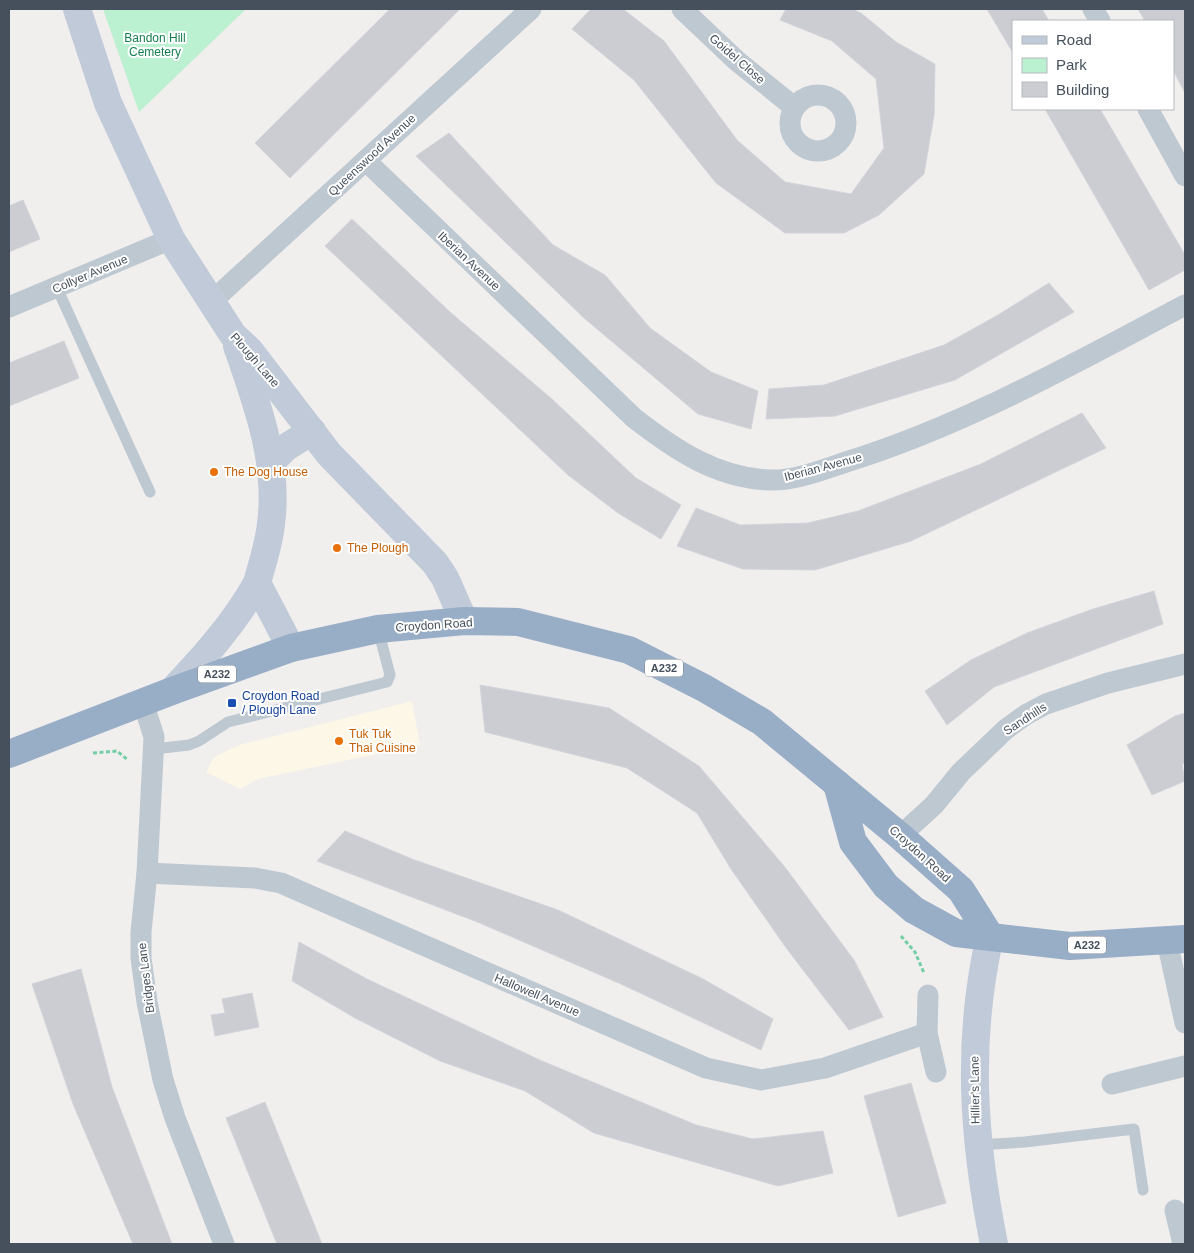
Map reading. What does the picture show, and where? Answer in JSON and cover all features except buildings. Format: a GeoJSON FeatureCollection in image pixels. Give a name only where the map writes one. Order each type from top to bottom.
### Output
{"type":"FeatureCollection","features":[{"type":"Feature","properties":{"kind":"highway","name":"Croydon Road"},"geometry":{"type":"LineString","coordinates":[[9,754],[172,691],[291,648],[378,629],[464,621],[518,622],[629,650],[704,688],[762,722],[900,836],[961,890],[990,936]]}},
{"type":"Feature","properties":{"kind":"highway","name":"A232"},"geometry":{"type":"LineString","coordinates":[[837,784],[853,842],[886,886],[914,910],[956,933],[1070,946],[1176,940]]}},
{"type":"Feature","properties":{"kind":"main road","name":"Plough Lane"},"geometry":{"type":"LineString","coordinates":[[77,9],[108,103],[171,239],[233,336],[250,350],[329,454],[436,563],[445,578],[464,621]]}},
{"type":"Feature","properties":{"kind":"main road"},"geometry":{"type":"LineString","coordinates":[[172,691],[208,653],[245,605],[257,583],[271,524],[271,462],[265,430],[233,336]]}},
{"type":"Feature","properties":{"kind":"main road"},"geometry":{"type":"LineString","coordinates":[[271,462],[285,448],[312,431]]}},
{"type":"Feature","properties":{"kind":"main road"},"geometry":{"type":"LineString","coordinates":[[257,583],[291,648]]}},
{"type":"Feature","properties":{"kind":"main road","name":"Hillier's Lane"},"geometry":{"type":"LineString","coordinates":[[990,936],[982,969],[974,1039],[977,1145],[994,1244]]}},
{"type":"Feature","properties":{"kind":"street","name":"Queenswood Avenue"},"geometry":{"type":"LineString","coordinates":[[210,300],[222,292],[531,9]]}},
{"type":"Feature","properties":{"kind":"street","name":"Goidel Close"},"geometry":{"type":"LineString","coordinates":[[682,9],[737,61],[794,108]]}},
{"type":"Feature","properties":{"kind":"street"},"geometry":{"type":"LineString","coordinates":[[1093,9],[1099,20]]}},
{"type":"Feature","properties":{"kind":"street"},"geometry":{"type":"LineString","coordinates":[[1149,110],[1185,176]]}},
{"type":"Feature","properties":{"kind":"street","name":"Iberian Avenue"},"geometry":{"type":"LineString","coordinates":[[366,161],[634,418],[665,442],[694,460],[725,472],[748,478],[771,480],[809,474],[913,441],[963,418],[1185,305]]}},
{"type":"Feature","properties":{"kind":"street","name":"Collyer Avenue"},"geometry":{"type":"LineString","coordinates":[[9,307],[171,239]]}},
{"type":"Feature","properties":{"kind":"street","name":"Sandhills"},"geometry":{"type":"LineString","coordinates":[[900,836],[934,805],[961,772],[1006,729],[1046,704],[1108,682],[1185,664]]}},
{"type":"Feature","properties":{"kind":"street","name":"Bridges Lane"},"geometry":{"type":"LineString","coordinates":[[143,702],[153,728],[154,749],[147,873],[141,932],[141,958],[154,1041],[175,1118],[224,1244]]}},
{"type":"Feature","properties":{"kind":"street","name":"Hallowell Avenue"},"geometry":{"type":"LineString","coordinates":[[147,873],[255,878],[281,884],[706,1068],[761,1080],[825,1068],[927,1033]]}},
{"type":"Feature","properties":{"kind":"street"},"geometry":{"type":"LineString","coordinates":[[1176,940],[1185,1023]]}},
{"type":"Feature","properties":{"kind":"street"},"geometry":{"type":"LineString","coordinates":[[928,996],[927,1033],[936,1072]]}},
{"type":"Feature","properties":{"kind":"street"},"geometry":{"type":"LineString","coordinates":[[1112,1084],[1185,1066]]}},
{"type":"Feature","properties":{"kind":"street"},"geometry":{"type":"LineString","coordinates":[[1175,1210],[1183,1244]]}},
{"type":"Feature","properties":{"kind":"lane"},"geometry":{"type":"LineString","coordinates":[[57,288],[150,492]]}},
{"type":"Feature","properties":{"kind":"lane"},"geometry":{"type":"LineString","coordinates":[[154,749],[189,745],[199,741],[212,730],[228,722],[387,682],[390,675],[378,629]]}},
{"type":"Feature","properties":{"kind":"lane"},"geometry":{"type":"LineString","coordinates":[[977,1145],[1024,1142],[1134,1129],[1143,1190]]}},
{"type":"Feature","properties":{"kind":"path"},"geometry":{"type":"LineString","coordinates":[[90,755],[117,751],[128,760],[131,769]]}},
{"type":"Feature","properties":{"kind":"path"},"geometry":{"type":"LineString","coordinates":[[897,931],[915,952],[923,967],[928,996]]}},
{"type":"Feature","properties":{"kind":"shaded area"},"geometry":{"type":"Polygon","coordinates":[[[412,701],[420,745],[258,779],[240,789],[206,772],[214,757],[239,745],[412,701]]]}},
{"type":"Feature","properties":{"kind":"green space","name":"Bandon Hill Cemetery"},"geometry":{"type":"Polygon","coordinates":[[[103,9],[246,9],[139,112],[103,9]]]}},
{"type":"Feature","properties":{"kind":"place","name":"The Dog House"},"geometry":{"type":"Point","coordinates":[214,472]}},
{"type":"Feature","properties":{"kind":"place","name":"The Plough"},"geometry":{"type":"Point","coordinates":[337,548]}},
{"type":"Feature","properties":{"kind":"place","name":"Croydon Road / Plough Lane"},"geometry":{"type":"Point","coordinates":[232,703]}},
{"type":"Feature","properties":{"kind":"place","name":"Tuk Tuk Thai Cuisine"},"geometry":{"type":"Point","coordinates":[339,741]}}]}
